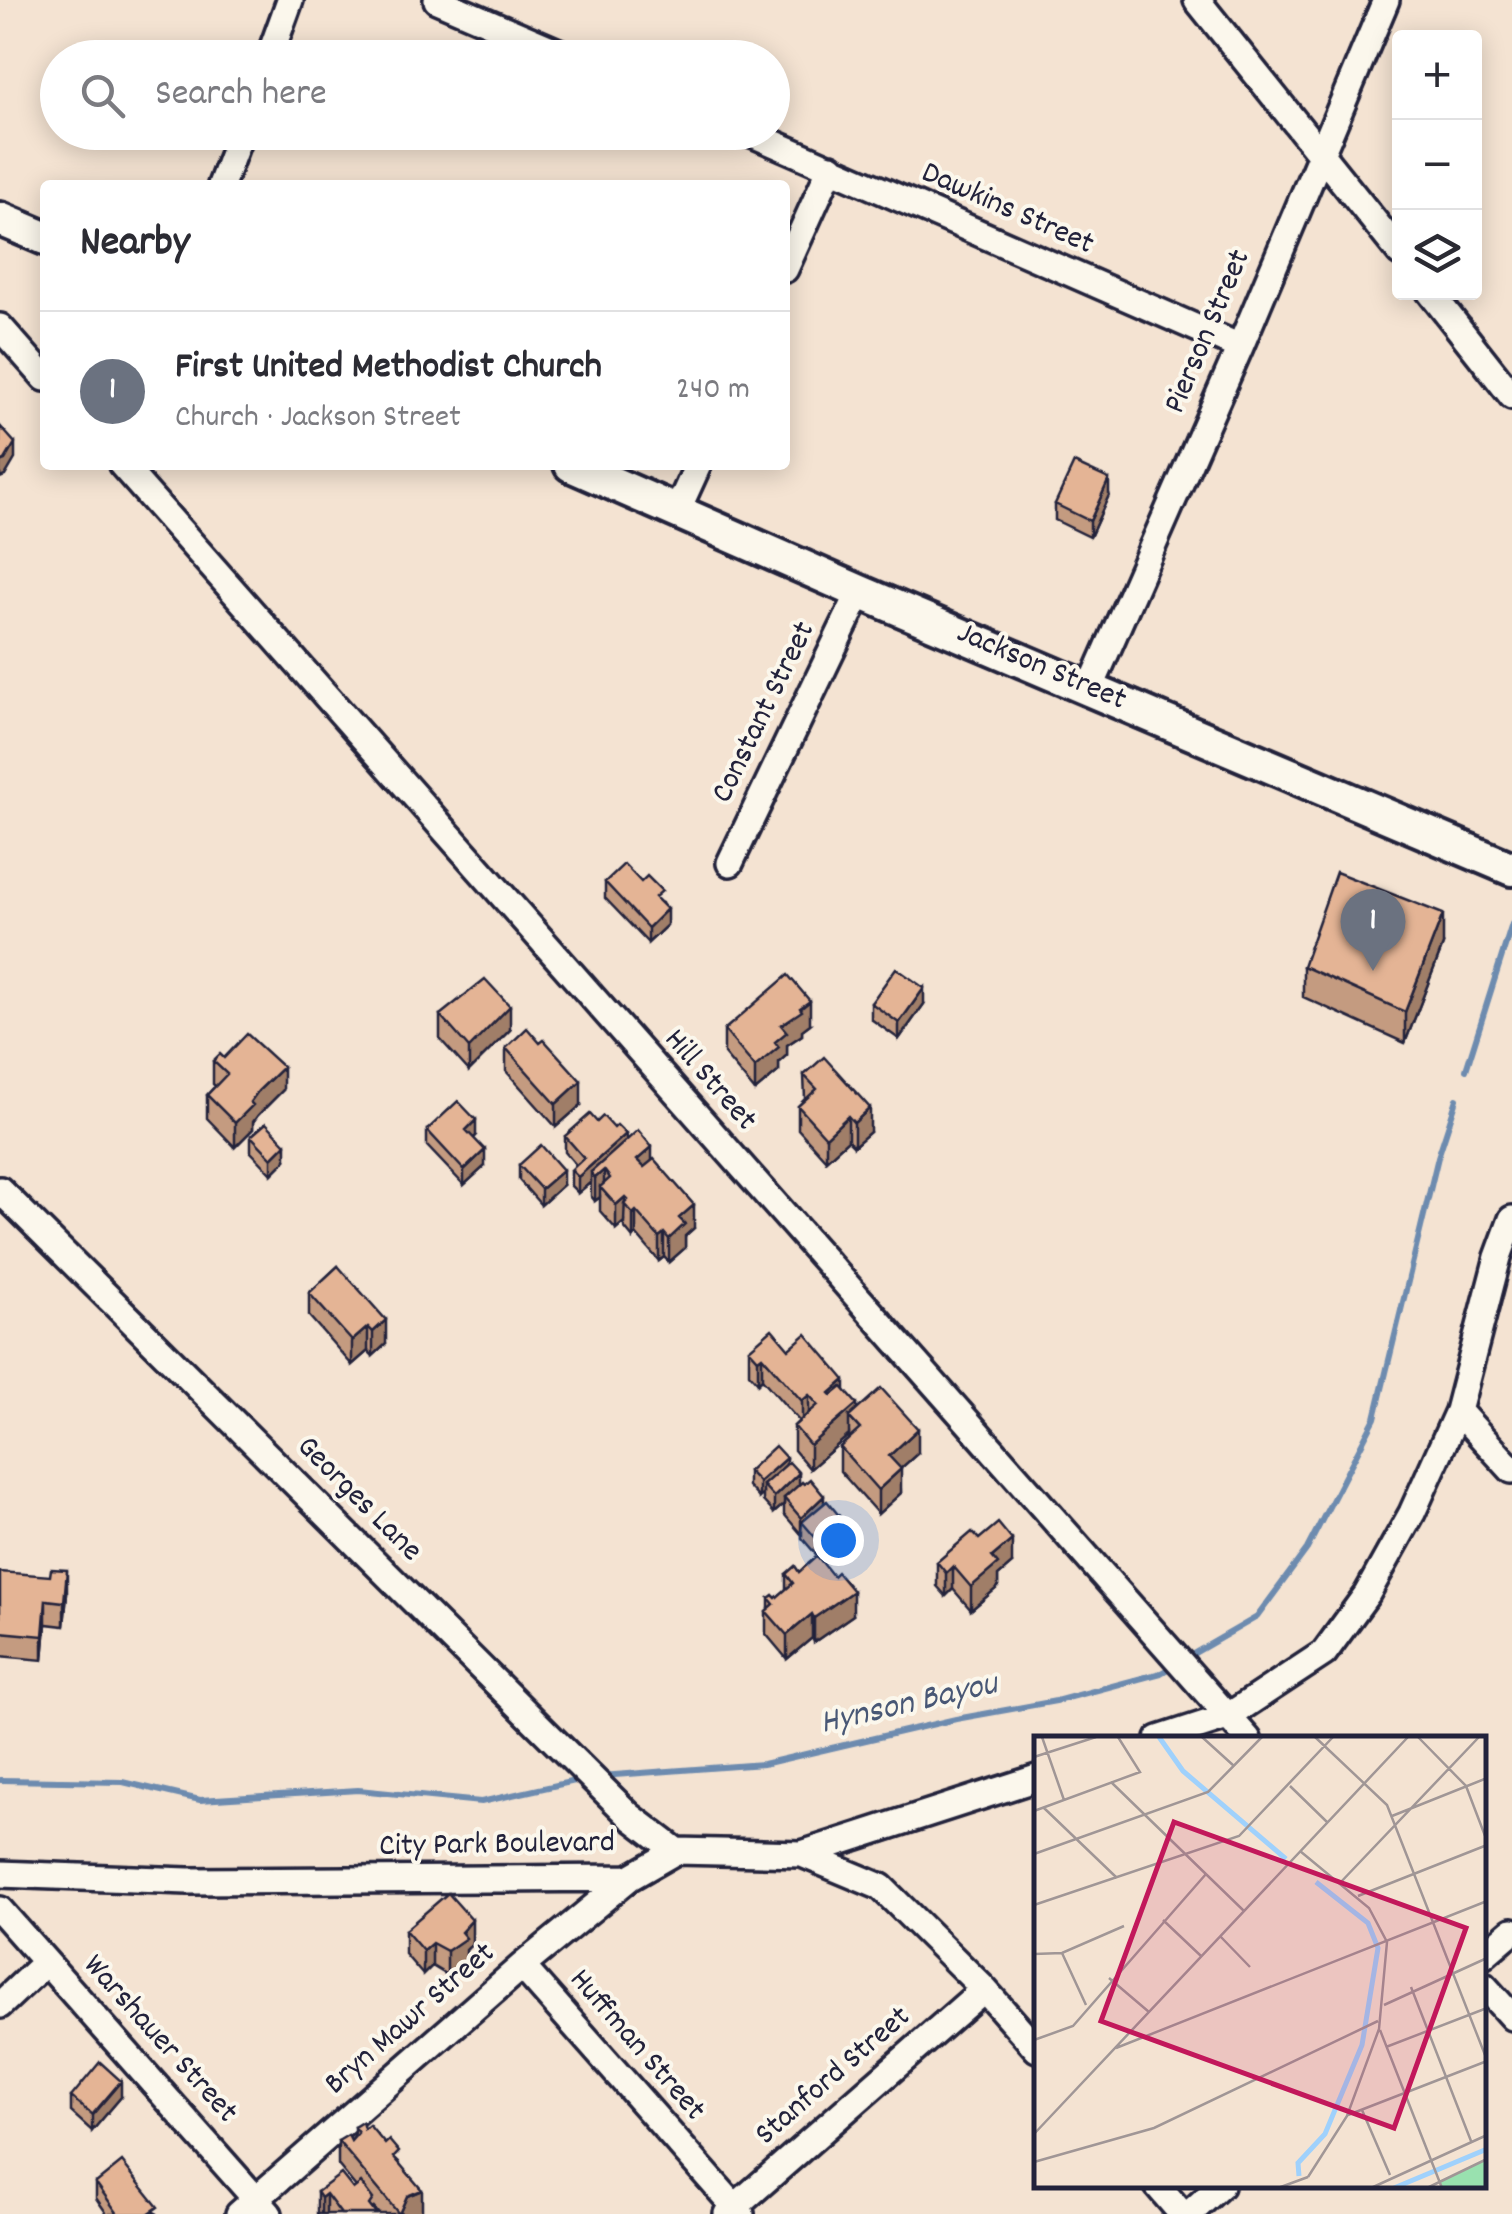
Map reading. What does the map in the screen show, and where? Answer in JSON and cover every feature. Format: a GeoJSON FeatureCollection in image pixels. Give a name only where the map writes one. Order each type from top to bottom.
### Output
{"type":"FeatureCollection","features":[{"type":"Feature","properties":{"kind":"main road"},"geometry":{"type":"LineString","coordinates":[[0,218],[40,236]]}},
{"type":"Feature","properties":{"kind":"main road","name":"Jackson Street"},"geometry":{"type":"LineString","coordinates":[[583,470],[1512,869]]}},
{"type":"Feature","properties":{"kind":"street"},"geometry":{"type":"LineString","coordinates":[[275,40],[290,0]]}},
{"type":"Feature","properties":{"kind":"street"},"geometry":{"type":"LineString","coordinates":[[437,0],[530,40]]}},
{"type":"Feature","properties":{"kind":"street"},"geometry":{"type":"LineString","coordinates":[[1197,0],[1392,244]]}},
{"type":"Feature","properties":{"kind":"street","name":"Pierson Street"},"geometry":{"type":"LineString","coordinates":[[1090,688],[1240,347],[1386,0]]}},
{"type":"Feature","properties":{"kind":"street"},"geometry":{"type":"LineString","coordinates":[[223,180],[234,150]]}},
{"type":"Feature","properties":{"kind":"street","name":"Dawkins Street"},"geometry":{"type":"LineString","coordinates":[[789,150],[1240,347]]}},
{"type":"Feature","properties":{"kind":"street"},"geometry":{"type":"LineString","coordinates":[[790,259],[830,168]]}},
{"type":"Feature","properties":{"kind":"street"},"geometry":{"type":"LineString","coordinates":[[1436,300],[1512,396]]}},
{"type":"Feature","properties":{"kind":"street"},"geometry":{"type":"LineString","coordinates":[[0,327],[40,372]]}},
{"type":"Feature","properties":{"kind":"street","name":"Hill Street"},"geometry":{"type":"LineString","coordinates":[[126,470],[1245,1736]]}},
{"type":"Feature","properties":{"kind":"street"},"geometry":{"type":"LineString","coordinates":[[677,511],[696,470]]}},
{"type":"Feature","properties":{"kind":"street","name":"Constant Street"},"geometry":{"type":"LineString","coordinates":[[730,863],[860,592]]}},
{"type":"Feature","properties":{"kind":"street","name":"Georges Lane"},"geometry":{"type":"LineString","coordinates":[[0,1190],[630,1816],[676,1851]]}},
{"type":"Feature","properties":{"kind":"street"},"geometry":{"type":"LineString","coordinates":[[1168,1736],[1227,1717],[1324,1653],[1348,1623],[1391,1554],[1458,1410],[1505,1260],[1512,1218]]}},
{"type":"Feature","properties":{"kind":"street"},"geometry":{"type":"LineString","coordinates":[[1458,1410],[1512,1470]]}},
{"type":"Feature","properties":{"kind":"street"},"geometry":{"type":"LineString","coordinates":[[676,1851],[802,1854],[1034,1779]]}},
{"type":"Feature","properties":{"kind":"street","name":"City Park Boulevard"},"geometry":{"type":"LineString","coordinates":[[0,1874],[188,1881],[629,1878],[676,1851]]}},
{"type":"Feature","properties":{"kind":"street"},"geometry":{"type":"LineString","coordinates":[[802,1854],[881,1887],[984,1989],[1034,2046]]}},
{"type":"Feature","properties":{"kind":"street","name":"Bryn Mawr Street"},"geometry":{"type":"LineString","coordinates":[[255,2209],[522,1966],[629,1878]]}},
{"type":"Feature","properties":{"kind":"street","name":"Warshauer Street"},"geometry":{"type":"LineString","coordinates":[[0,1910],[255,2209]]}},
{"type":"Feature","properties":{"kind":"street"},"geometry":{"type":"LineString","coordinates":[[1487,1953],[1512,1931]]}},
{"type":"Feature","properties":{"kind":"street"},"geometry":{"type":"LineString","coordinates":[[0,2005],[46,1962]]}},
{"type":"Feature","properties":{"kind":"street","name":"Huffman Street"},"geometry":{"type":"LineString","coordinates":[[522,1966],[734,2212]]}},
{"type":"Feature","properties":{"kind":"street","name":"Stanford Street"},"geometry":{"type":"LineString","coordinates":[[734,2212],[984,1989]]}},
{"type":"Feature","properties":{"kind":"street"},"geometry":{"type":"LineString","coordinates":[[1487,1989],[1512,2017]]}},
{"type":"Feature","properties":{"kind":"street"},"geometry":{"type":"LineString","coordinates":[[1161,2189],[1186,2214],[1216,2189]]}},
{"type":"Feature","properties":{"kind":"building"},"geometry":{"type":"Polygon","coordinates":[[[0,426],[15,443],[0,462],[0,426]]]}},
{"type":"Feature","properties":{"kind":"building"},"geometry":{"type":"Polygon","coordinates":[[[1074,463],[1109,479],[1090,521],[1055,504],[1074,463]]]}},
{"type":"Feature","properties":{"kind":"building"},"geometry":{"type":"Polygon","coordinates":[[[624,864],[641,882],[647,876],[662,891],[655,897],[667,909],[648,928],[605,882],[624,864]]]}},
{"type":"Feature","properties":{"kind":"building"},"geometry":{"type":"Polygon","coordinates":[[[1336,872],[1443,914],[1405,1012],[1303,966],[1336,872]]]}},
{"type":"Feature","properties":{"kind":"building"},"geometry":{"type":"Polygon","coordinates":[[[896,968],[924,988],[899,1023],[871,1003],[896,968]]]}},
{"type":"Feature","properties":{"kind":"building"},"geometry":{"type":"Polygon","coordinates":[[[788,975],[810,1001],[781,1025],[787,1032],[775,1042],[779,1047],[755,1067],[724,1030],[788,975]]]}},
{"type":"Feature","properties":{"kind":"building"},"geometry":{"type":"Polygon","coordinates":[[[485,979],[510,1006],[469,1048],[440,1015],[485,979]]]}},
{"type":"Feature","properties":{"kind":"building"},"geometry":{"type":"Polygon","coordinates":[[[527,1028],[540,1043],[544,1040],[581,1081],[556,1104],[506,1048],[527,1028]]]}},
{"type":"Feature","properties":{"kind":"building"},"geometry":{"type":"Polygon","coordinates":[[[247,1034],[283,1067],[258,1091],[250,1102],[253,1105],[235,1123],[207,1095],[227,1074],[213,1061],[220,1054],[224,1058],[247,1034]]]}},
{"type":"Feature","properties":{"kind":"building"},"geometry":{"type":"Polygon","coordinates":[[[824,1057],[870,1108],[854,1123],[848,1116],[826,1137],[798,1106],[817,1089],[804,1075],[824,1057]]]}},
{"type":"Feature","properties":{"kind":"building"},"geometry":{"type":"Polygon","coordinates":[[[458,1101],[476,1120],[466,1130],[485,1150],[464,1170],[427,1130],[458,1101]]]}},
{"type":"Feature","properties":{"kind":"building"},"geometry":{"type":"Polygon","coordinates":[[[590,1114],[597,1122],[603,1116],[626,1134],[578,1177],[571,1170],[584,1158],[565,1136],[590,1114]]]}},
{"type":"Feature","properties":{"kind":"building"},"geometry":{"type":"Polygon","coordinates":[[[266,1123],[286,1144],[272,1158],[251,1136],[266,1123]]]}},
{"type":"Feature","properties":{"kind":"building"},"geometry":{"type":"Polygon","coordinates":[[[638,1130],[652,1147],[637,1160],[644,1167],[654,1159],[694,1205],[679,1218],[685,1224],[669,1239],[664,1233],[659,1237],[636,1211],[633,1214],[624,1204],[628,1200],[625,1197],[616,1205],[600,1187],[610,1178],[604,1170],[595,1178],[591,1172],[638,1130]]]}},
{"type":"Feature","properties":{"kind":"building"},"geometry":{"type":"Polygon","coordinates":[[[541,1145],[563,1170],[541,1189],[519,1165],[541,1145]]]}},
{"type":"Feature","properties":{"kind":"building"},"geometry":{"type":"Polygon","coordinates":[[[338,1266],[386,1320],[373,1332],[368,1327],[352,1341],[309,1293],[338,1266]]]}},
{"type":"Feature","properties":{"kind":"building"},"geometry":{"type":"Polygon","coordinates":[[[772,1329],[789,1349],[806,1334],[845,1380],[830,1393],[842,1387],[857,1404],[810,1445],[794,1426],[818,1405],[809,1395],[802,1401],[762,1356],[758,1359],[749,1349],[772,1329]]]}},
{"type":"Feature","properties":{"kind":"building"},"geometry":{"type":"Polygon","coordinates":[[[881,1388],[918,1429],[889,1456],[901,1469],[878,1490],[840,1447],[860,1429],[849,1417],[881,1388]]]}},
{"type":"Feature","properties":{"kind":"building"},"geometry":{"type":"Polygon","coordinates":[[[775,1446],[786,1458],[759,1482],[748,1471],[775,1446]]]}},
{"type":"Feature","properties":{"kind":"building"},"geometry":{"type":"Polygon","coordinates":[[[789,1462],[799,1473],[774,1497],[763,1485],[789,1462]]]}},
{"type":"Feature","properties":{"kind":"building"},"geometry":{"type":"Polygon","coordinates":[[[810,1479],[824,1496],[801,1518],[784,1498],[810,1479]]]}},
{"type":"Feature","properties":{"kind":"building"},"geometry":{"type":"Polygon","coordinates":[[[827,1501],[851,1530],[833,1539],[829,1534],[820,1543],[802,1522],[827,1501]]]}},
{"type":"Feature","properties":{"kind":"building"},"geometry":{"type":"Polygon","coordinates":[[[998,1523],[1012,1540],[992,1557],[998,1564],[971,1587],[953,1566],[946,1573],[937,1562],[972,1532],[979,1539],[998,1523]]]}},
{"type":"Feature","properties":{"kind":"building"},"geometry":{"type":"Polygon","coordinates":[[[817,1556],[833,1576],[837,1572],[853,1591],[814,1618],[812,1614],[787,1635],[766,1611],[774,1604],[769,1598],[776,1598],[793,1583],[786,1574],[795,1566],[799,1572],[817,1556]]]}},
{"type":"Feature","properties":{"kind":"building"},"geometry":{"type":"Polygon","coordinates":[[[51,1569],[67,1570],[64,1602],[46,1600],[43,1636],[0,1632],[0,1572],[50,1576],[51,1569]]]}},
{"type":"Feature","properties":{"kind":"building"},"geometry":{"type":"Polygon","coordinates":[[[448,1893],[472,1920],[461,1932],[466,1938],[447,1951],[432,1943],[423,1951],[405,1930],[448,1893]]]}},
{"type":"Feature","properties":{"kind":"building"},"geometry":{"type":"Polygon","coordinates":[[[100,2062],[121,2081],[92,2115],[71,2097],[100,2062]]]}},
{"type":"Feature","properties":{"kind":"building"},"geometry":{"type":"Polygon","coordinates":[[[362,2122],[364,2129],[369,2125],[385,2144],[389,2140],[399,2152],[394,2157],[422,2190],[407,2196],[399,2214],[338,2141],[348,2135],[351,2141],[358,2133],[354,2127],[362,2122]]]}},
{"type":"Feature","properties":{"kind":"building"},"geometry":{"type":"Polygon","coordinates":[[[122,2162],[158,2207],[148,2214],[118,2214],[96,2183],[122,2162]]]}},
{"type":"Feature","properties":{"kind":"building"},"geometry":{"type":"Polygon","coordinates":[[[341,2174],[353,2189],[361,2183],[373,2199],[369,2205],[376,2214],[341,2214],[326,2194],[321,2198],[317,2192],[341,2174]]]}},
{"type":"Feature","properties":{"kind":"waterway","name":"Hynson Bayou"},"geometry":{"type":"LineString","coordinates":[[1466,1070],[1512,924]]}},
{"type":"Feature","properties":{"kind":"waterway","name":"Hynson Bayou"},"geometry":{"type":"LineString","coordinates":[[1186,1658],[1257,1617],[1307,1549],[1375,1418],[1438,1157],[1457,1099]]}},
{"type":"Feature","properties":{"kind":"waterway","name":"Hynson Bayou"},"geometry":{"type":"LineString","coordinates":[[601,1776],[763,1764],[956,1719],[1056,1701],[1161,1673],[1175,1665]]}},
{"type":"Feature","properties":{"kind":"waterway","name":"Hynson Bayou"},"geometry":{"type":"LineString","coordinates":[[0,1780],[123,1782],[200,1800],[358,1790],[481,1802],[584,1779]]}},
{"type":"Feature","properties":{"kind":"place","name":"First United Methodist Church"},"geometry":{"type":"Point","coordinates":[1373,971]}}]}
